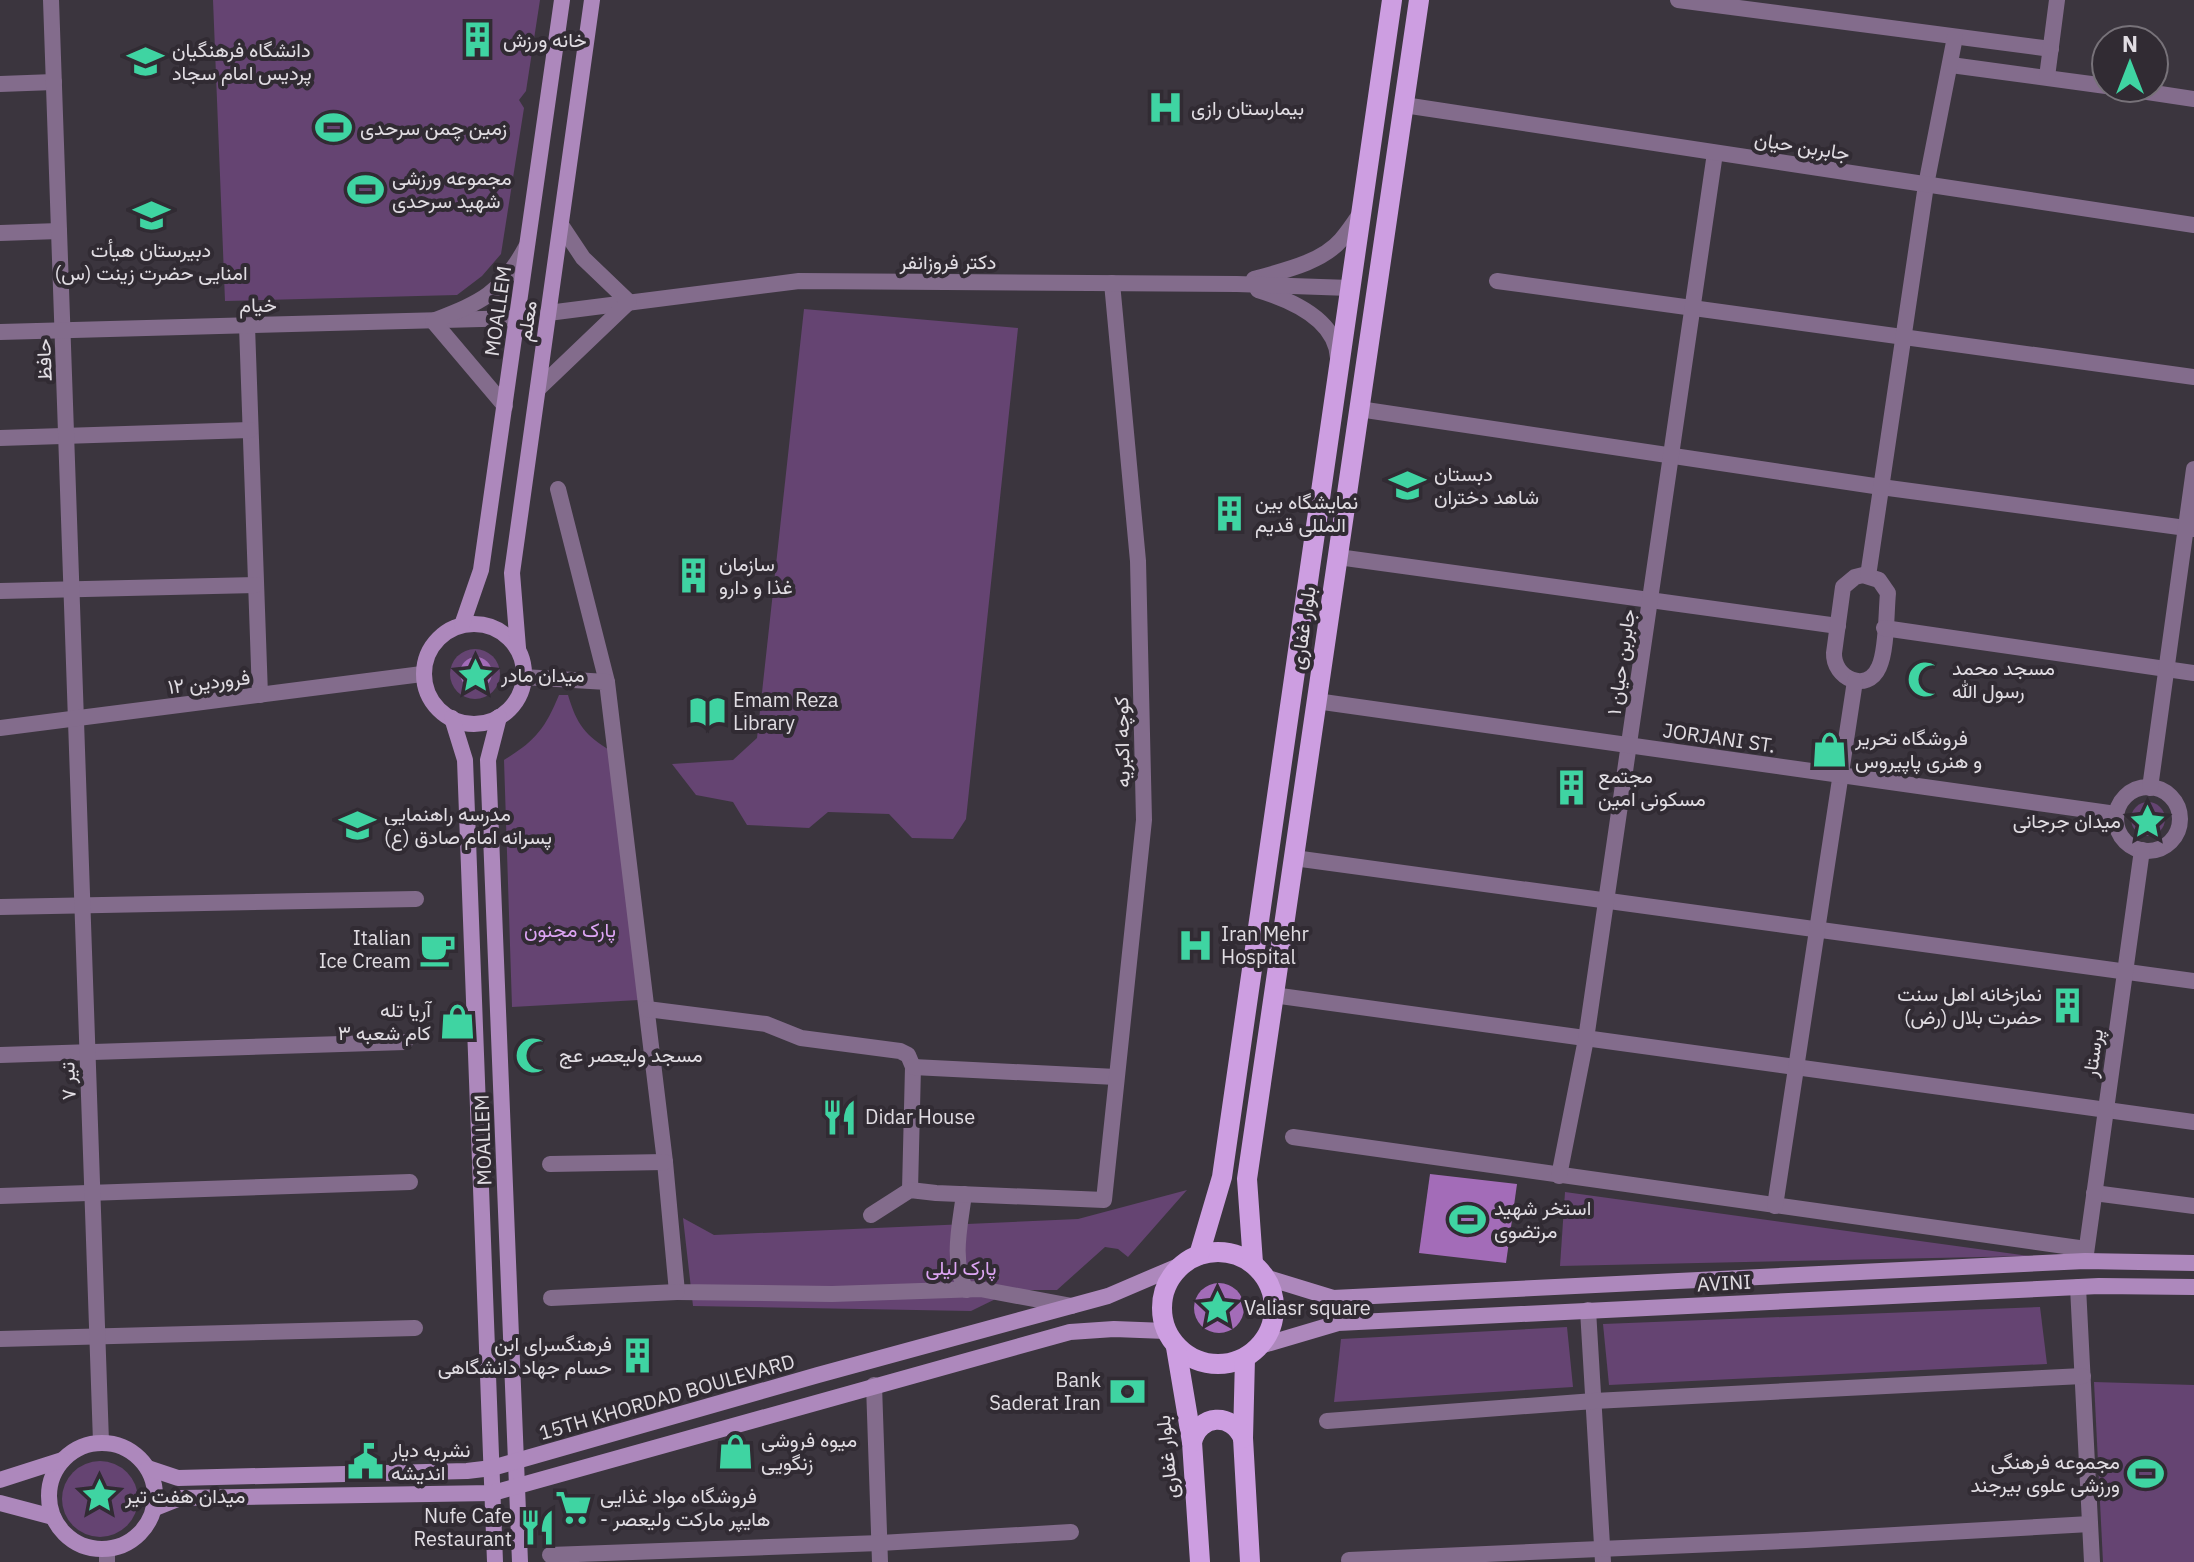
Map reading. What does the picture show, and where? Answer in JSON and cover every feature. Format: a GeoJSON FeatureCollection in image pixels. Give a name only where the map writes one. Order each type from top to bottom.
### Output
{"type":"FeatureCollection","features":[{"type":"Feature","properties":{"kind":"main road","name":"MOALLEM"},"geometry":{"type":"LineString","coordinates":[[462,625],[481,570],[562,0]]}},
{"type":"Feature","properties":{"kind":"main road","name":"معلم"},"geometry":{"type":"LineString","coordinates":[[518,648],[512,573],[592,0]]}},
{"type":"Feature","properties":{"kind":"main road","name":"بلوار غفاری"},"geometry":{"type":"LineString","coordinates":[[1191,1259],[1222,1177],[1392,0]]}},
{"type":"Feature","properties":{"kind":"main road","name":"بلوار غفاری"},"geometry":{"type":"LineString","coordinates":[[1259,1270],[1247,1179],[1419,0]]}},
{"type":"Feature","properties":{"kind":"main road"},"geometry":{"type":"LineString","coordinates":[[462,625],[487,625],[505,633],[518,648],[524,667],[523,687],[514,704],[499,717],[481,724],[461,722],[443,714],[430,699],[422,674],[425,660],[434,643],[449,630],[462,625]]}},
{"type":"Feature","properties":{"kind":"main road","name":"MOALLEM"},"geometry":{"type":"LineString","coordinates":[[499,717],[488,760],[520,1562]]}},
{"type":"Feature","properties":{"kind":"main road","name":"MOALLEM"},"geometry":{"type":"LineString","coordinates":[[452,718],[465,760],[495,1562]]}},
{"type":"Feature","properties":{"kind":"main road"},"geometry":{"type":"LineString","coordinates":[[155,1508],[180,1498],[493,1493],[1070,1332],[1114,1329],[1171,1339],[1201,1362],[1216,1365],[1252,1352],[1270,1331],[1275,1313],[1273,1294],[1259,1270],[1236,1254],[1218,1251],[1191,1259],[1170,1277],[1162,1294],[1161,1313],[1171,1339]]}},
{"type":"Feature","properties":{"kind":"main road","name":"AVINI"},"geometry":{"type":"LineString","coordinates":[[1259,1270],[1333,1298],[2086,1255],[2194,1263]]}},
{"type":"Feature","properties":{"kind":"main road","name":"15TH KHORDAD BOULEVARD"},"geometry":{"type":"LineString","coordinates":[[148,1468],[178,1478],[492,1468],[1108,1296],[1191,1259]]}},
{"type":"Feature","properties":{"kind":"main road","name":"AVINI"},"geometry":{"type":"LineString","coordinates":[[1252,1352],[1338,1323],[2078,1287],[2194,1287]]}},
{"type":"Feature","properties":{"kind":"main road","name":"بلوار غفاری"},"geometry":{"type":"LineString","coordinates":[[1171,1339],[1192,1442],[1200,1562]]}},
{"type":"Feature","properties":{"kind":"main road"},"geometry":{"type":"LineString","coordinates":[[1250,1562],[1243,1438],[1252,1352]]}},
{"type":"Feature","properties":{"kind":"main road"},"geometry":{"type":"LineString","coordinates":[[1192,1442],[1204,1422],[1220,1419],[1235,1425],[1243,1438]]}},
{"type":"Feature","properties":{"kind":"main road"},"geometry":{"type":"LineString","coordinates":[[101,1442],[128,1449],[148,1468],[154,1481],[155,1508],[142,1532],[107,1556],[67,1537],[53,1517],[49,1500],[49,1486],[62,1460],[73,1450],[101,1442]]}},
{"type":"Feature","properties":{"kind":"main road"},"geometry":{"type":"LineString","coordinates":[[0,1480],[62,1460]]}},
{"type":"Feature","properties":{"kind":"main road"},"geometry":{"type":"LineString","coordinates":[[0,1503],[53,1517]]}},
{"type":"Feature","properties":{"kind":"street","name":"حافظ"},"geometry":{"type":"LineString","coordinates":[[51,0],[77,718]]}},
{"type":"Feature","properties":{"kind":"street"},"geometry":{"type":"LineString","coordinates":[[1678,0],[2051,49]]}},
{"type":"Feature","properties":{"kind":"street"},"geometry":{"type":"LineString","coordinates":[[2047,77],[2057,0]]}},
{"type":"Feature","properties":{"kind":"street"},"geometry":{"type":"LineString","coordinates":[[1868,576],[1926,185],[1955,37]]}},
{"type":"Feature","properties":{"kind":"street"},"geometry":{"type":"LineString","coordinates":[[1951,65],[2090,84]]}},
{"type":"Feature","properties":{"kind":"street"},"geometry":{"type":"LineString","coordinates":[[0,84],[54,82]]}},
{"type":"Feature","properties":{"kind":"street"},"geometry":{"type":"LineString","coordinates":[[2170,95],[2194,99]]}},
{"type":"Feature","properties":{"kind":"street","name":"جابربن حیان"},"geometry":{"type":"LineString","coordinates":[[1404,105],[2194,225]]}},
{"type":"Feature","properties":{"kind":"street","name":"جابربن حیان ۱"},"geometry":{"type":"LineString","coordinates":[[1559,1176],[1586,1039],[1715,153]]}},
{"type":"Feature","properties":{"kind":"street"},"geometry":{"type":"LineString","coordinates":[[1237,284],[1289,270],[1320,255],[1339,243],[1361,213]]}},
{"type":"Feature","properties":{"kind":"street"},"geometry":{"type":"LineString","coordinates":[[538,389],[629,302],[583,258],[561,225]]}},
{"type":"Feature","properties":{"kind":"street"},"geometry":{"type":"LineString","coordinates":[[0,233],[59,231]]}},
{"type":"Feature","properties":{"kind":"street"},"geometry":{"type":"LineString","coordinates":[[505,406],[433,321],[478,303],[510,275],[528,244]]}},
{"type":"Feature","properties":{"kind":"street","name":"دکتر فروزانفر"},"geometry":{"type":"LineString","coordinates":[[548,313],[799,281],[1237,284],[1350,288]]}},
{"type":"Feature","properties":{"kind":"street"},"geometry":{"type":"LineString","coordinates":[[1497,281],[2194,377]]}},
{"type":"Feature","properties":{"kind":"street","name":"کوچه اکبریه"},"geometry":{"type":"LineString","coordinates":[[964,1194],[1104,1200],[1144,820],[1138,561],[1112,283]]}},
{"type":"Feature","properties":{"kind":"street"},"geometry":{"type":"LineString","coordinates":[[1237,284],[1301,306],[1322,324],[1337,343],[1339,367]]}},
{"type":"Feature","properties":{"kind":"street","name":"خیام"},"geometry":{"type":"LineString","coordinates":[[0,332],[517,318]]}},
{"type":"Feature","properties":{"kind":"street"},"geometry":{"type":"LineString","coordinates":[[247,326],[260,695]]}},
{"type":"Feature","properties":{"kind":"street"},"geometry":{"type":"LineString","coordinates":[[1359,409],[1671,457],[2190,528]]}},
{"type":"Feature","properties":{"kind":"street"},"geometry":{"type":"LineString","coordinates":[[0,438],[250,430]]}},
{"type":"Feature","properties":{"kind":"street"},"geometry":{"type":"LineString","coordinates":[[2150,788],[2190,528],[2194,469]]}},
{"type":"Feature","properties":{"kind":"street"},"geometry":{"type":"LineString","coordinates":[[558,489],[607,682],[665,1162],[677,1292]]}},
{"type":"Feature","properties":{"kind":"street"},"geometry":{"type":"LineString","coordinates":[[1338,557],[1838,626]]}},
{"type":"Feature","properties":{"kind":"street"},"geometry":{"type":"LineString","coordinates":[[1868,576],[1879,580],[1888,593],[1880,666],[1870,678],[1855,681],[1841,674],[1834,660],[1838,626],[1843,587],[1855,577],[1868,576]]}},
{"type":"Feature","properties":{"kind":"street"},"geometry":{"type":"LineString","coordinates":[[0,591],[256,585]]}},
{"type":"Feature","properties":{"kind":"street"},"geometry":{"type":"LineString","coordinates":[[1884,628],[2194,673]]}},
{"type":"Feature","properties":{"kind":"street","name":"۱۲ فروردین"},"geometry":{"type":"LineString","coordinates":[[0,728],[422,674]]}},
{"type":"Feature","properties":{"kind":"street"},"geometry":{"type":"LineString","coordinates":[[523,677],[607,682]]}},
{"type":"Feature","properties":{"kind":"street"},"geometry":{"type":"LineString","coordinates":[[1775,1206],[1855,681]]}},
{"type":"Feature","properties":{"kind":"street","name":"JORJANI ST."},"geometry":{"type":"LineString","coordinates":[[1316,701],[2116,814]]}},
{"type":"Feature","properties":{"kind":"street","name":"۷ تیر"},"geometry":{"type":"LineString","coordinates":[[77,718],[101,1442]]}},
{"type":"Feature","properties":{"kind":"street"},"geometry":{"type":"LineString","coordinates":[[2150,788],[2169,795],[2187,824],[2166,845],[2159,849],[2142,850],[2125,841],[2116,824],[2116,814],[2119,805],[2132,792],[2150,788]]}},
{"type":"Feature","properties":{"kind":"street","name":"پرستار"},"geometry":{"type":"LineString","coordinates":[[2086,1255],[2142,850]]}},
{"type":"Feature","properties":{"kind":"street"},"geometry":{"type":"LineString","coordinates":[[1294,858],[2194,981]]}},
{"type":"Feature","properties":{"kind":"street"},"geometry":{"type":"LineString","coordinates":[[0,907],[416,899]]}},
{"type":"Feature","properties":{"kind":"street"},"geometry":{"type":"LineString","coordinates":[[1273,995],[2194,1122]]}},
{"type":"Feature","properties":{"kind":"street"},"geometry":{"type":"LineString","coordinates":[[647,1009],[766,1024],[801,1038],[900,1051],[908,1055],[913,1067],[910,1190]]}},
{"type":"Feature","properties":{"kind":"street"},"geometry":{"type":"LineString","coordinates":[[0,1055],[405,1042]]}},
{"type":"Feature","properties":{"kind":"street"},"geometry":{"type":"LineString","coordinates":[[913,1067],[1116,1077]]}},
{"type":"Feature","properties":{"kind":"street"},"geometry":{"type":"LineString","coordinates":[[1293,1137],[1775,1206],[2086,1255]]}},
{"type":"Feature","properties":{"kind":"street"},"geometry":{"type":"LineString","coordinates":[[550,1164],[665,1162]]}},
{"type":"Feature","properties":{"kind":"street"},"geometry":{"type":"LineString","coordinates":[[0,1196],[410,1182]]}},
{"type":"Feature","properties":{"kind":"street"},"geometry":{"type":"LineString","coordinates":[[871,1215],[910,1190],[964,1194],[957,1260],[966,1290]]}},
{"type":"Feature","properties":{"kind":"street"},"geometry":{"type":"LineString","coordinates":[[2094,1193],[2194,1206]]}},
{"type":"Feature","properties":{"kind":"street"},"geometry":{"type":"LineString","coordinates":[[2078,1287],[2092,1562]]}},
{"type":"Feature","properties":{"kind":"street"},"geometry":{"type":"LineString","coordinates":[[551,1298],[677,1292],[832,1294],[980,1289],[1072,1306]]}},
{"type":"Feature","properties":{"kind":"street"},"geometry":{"type":"LineString","coordinates":[[1588,1310],[1603,1555]]}},
{"type":"Feature","properties":{"kind":"street"},"geometry":{"type":"LineString","coordinates":[[0,1339],[415,1328]]}},
{"type":"Feature","properties":{"kind":"street"},"geometry":{"type":"LineString","coordinates":[[1327,1421],[1594,1401],[2083,1376]]}},
{"type":"Feature","properties":{"kind":"street"},"geometry":{"type":"LineString","coordinates":[[874,1385],[880,1562]]}},
{"type":"Feature","properties":{"kind":"street"},"geometry":{"type":"LineString","coordinates":[[1349,1560],[1603,1555],[2090,1524]]}},
{"type":"Feature","properties":{"kind":"street"},"geometry":{"type":"LineString","coordinates":[[550,1555],[880,1543],[1071,1532]]}},
{"type":"Feature","properties":{"kind":"green space","name":"مجموعه ورزشی شهید سرحدی"},"geometry":{"type":"Polygon","coordinates":[[[213,0],[540,0],[526,91],[519,100],[524,108],[501,254],[482,276],[457,295],[225,301],[213,0]]]}},
{"type":"Feature","properties":{"kind":"green space"},"geometry":{"type":"Polygon","coordinates":[[[804,309],[1018,328],[966,819],[953,839],[912,838],[889,814],[828,812],[809,828],[747,825],[733,802],[696,795],[672,764],[733,760],[757,738],[804,309]]]}},
{"type":"Feature","properties":{"kind":"green space"},"geometry":{"type":"Polygon","coordinates":[[[475,649],[492,657],[500,674],[492,691],[475,699],[458,691],[450,674],[458,657],[475,649]]]}},
{"type":"Feature","properties":{"kind":"green space","name":"پارک مجنون"},"geometry":{"type":"Polygon","coordinates":[[[559,695],[568,695],[583,728],[611,751],[639,1000],[512,1007],[504,760],[538,733],[559,695]]]}},
{"type":"Feature","properties":{"kind":"green space","name":"میدان جرجانی"},"geometry":{"type":"Polygon","coordinates":[[[2148,802],[2160,807],[2165,819],[2160,831],[2148,836],[2136,831],[2131,819],[2136,807],[2148,802]]]}},
{"type":"Feature","properties":{"kind":"green space","name":"پارک لیلی"},"geometry":{"type":"Polygon","coordinates":[[[1187,1190],[1128,1257],[1118,1249],[1105,1247],[1057,1290],[1014,1290],[971,1311],[693,1306],[683,1218],[714,1235],[1078,1219],[1187,1190]]]}},
{"type":"Feature","properties":{"kind":"green space"},"geometry":{"type":"Polygon","coordinates":[[[1565,1192],[2029,1256],[1560,1266],[1565,1192]]]}},
{"type":"Feature","properties":{"kind":"green space"},"geometry":{"type":"Polygon","coordinates":[[[2040,1307],[2047,1364],[1609,1385],[1603,1324],[2040,1307]]]}},
{"type":"Feature","properties":{"kind":"green space"},"geometry":{"type":"Polygon","coordinates":[[[1567,1327],[1573,1387],[1334,1402],[1341,1339],[1567,1327]]]}},
{"type":"Feature","properties":{"kind":"green space","name":"مجموعه فرهنگی ورزشی علوی بیرجند"},"geometry":{"type":"Polygon","coordinates":[[[2094,1382],[2194,1385],[2194,1562],[2103,1562],[2094,1382]]]}},
{"type":"Feature","properties":{"kind":"green space"},"geometry":{"type":"Polygon","coordinates":[[[100,1461],[115,1464],[127,1472],[135,1484],[138,1499],[135,1514],[127,1526],[115,1534],[100,1537],[85,1534],[73,1526],[65,1514],[62,1499],[65,1484],[73,1472],[85,1464],[100,1461]]]}},
{"type":"Feature","properties":{"kind":"shaded area"},"geometry":{"type":"Polygon","coordinates":[[[476,657],[488,661],[492,673],[488,685],[476,689],[464,685],[460,673],[464,661],[476,657]]]}},
{"type":"Feature","properties":{"kind":"shaded area","name":"استخر شهید مرتضوی"},"geometry":{"type":"Polygon","coordinates":[[[1430,1174],[1517,1184],[1506,1263],[1419,1253],[1430,1174]]]}},
{"type":"Feature","properties":{"kind":"shaded area"},"geometry":{"type":"Polygon","coordinates":[[[1219,1283],[1237,1290],[1244,1308],[1237,1326],[1219,1333],[1201,1326],[1194,1308],[1201,1290],[1219,1283]]]}},
{"type":"Feature","properties":{"kind":"place","name":"خانه ورزش"},"geometry":{"type":"Point","coordinates":[477,40]}},
{"type":"Feature","properties":{"kind":"place","name":"دانشگاه فرهنگیان پردیس امام سجاد"},"geometry":{"type":"Point","coordinates":[146,62]}},
{"type":"Feature","properties":{"kind":"place","name":"بیمارستان رازی"},"geometry":{"type":"Point","coordinates":[1165,108]}},
{"type":"Feature","properties":{"kind":"place","name":"زمین چمن سرحدی"},"geometry":{"type":"Point","coordinates":[334,128]}},
{"type":"Feature","properties":{"kind":"place","name":"مجموعه ورزشی شهید سرحدی"},"geometry":{"type":"Point","coordinates":[366,189]}},
{"type":"Feature","properties":{"kind":"place","name":"دبیرستان هیأت امنایی حضرت زینت (س)"},"geometry":{"type":"Point","coordinates":[151,215]}},
{"type":"Feature","properties":{"kind":"place","name":"دبستان شاهد دختران"},"geometry":{"type":"Point","coordinates":[1408,486]}},
{"type":"Feature","properties":{"kind":"place","name":"نمایشگاه بین المللی قدیم"},"geometry":{"type":"Point","coordinates":[1229,514]}},
{"type":"Feature","properties":{"kind":"place","name":"سازمان غذا و دارو"},"geometry":{"type":"Point","coordinates":[693,576]}},
{"type":"Feature","properties":{"kind":"place","name":"میدان مادر"},"geometry":{"type":"Point","coordinates":[475,675]}},
{"type":"Feature","properties":{"kind":"place","name":"مسجد محمد رسول الله"},"geometry":{"type":"Point","coordinates":[1926,680]}},
{"type":"Feature","properties":{"kind":"place","name":"Emam Reza Library"},"geometry":{"type":"Point","coordinates":[707,711]}},
{"type":"Feature","properties":{"kind":"place","name":"فروشگاه تحریر و هنری پاپیروس"},"geometry":{"type":"Point","coordinates":[1829,749]}},
{"type":"Feature","properties":{"kind":"place","name":"مجتمع مسکونی امین"},"geometry":{"type":"Point","coordinates":[1572,787]}},
{"type":"Feature","properties":{"kind":"place","name":"میدان جرجانی"},"geometry":{"type":"Point","coordinates":[2147,821]}},
{"type":"Feature","properties":{"kind":"place","name":"مدرسه راهنمایی پسرانه امام صادق (ع)"},"geometry":{"type":"Point","coordinates":[358,826]}},
{"type":"Feature","properties":{"kind":"place","name":"Iran Mehr Hospital"},"geometry":{"type":"Point","coordinates":[1195,946]}},
{"type":"Feature","properties":{"kind":"place","name":"Italian Ice Cream"},"geometry":{"type":"Point","coordinates":[437,949]}},
{"type":"Feature","properties":{"kind":"place","name":"نمازخانه اهل سنت حضرت بلال (رض)"},"geometry":{"type":"Point","coordinates":[2068,1005]}},
{"type":"Feature","properties":{"kind":"place","name":"آریا تله کام شعبه ۳"},"geometry":{"type":"Point","coordinates":[457,1021]}},
{"type":"Feature","properties":{"kind":"place","name":"مسجد ولیعصر عج"},"geometry":{"type":"Point","coordinates":[533,1055]}},
{"type":"Feature","properties":{"kind":"place","name":"Didar House"},"geometry":{"type":"Point","coordinates":[839,1117]}},
{"type":"Feature","properties":{"kind":"place","name":"استخر شهید مرتضوی"},"geometry":{"type":"Point","coordinates":[1468,1219]}},
{"type":"Feature","properties":{"kind":"place","name":"Valiasr square"},"geometry":{"type":"Point","coordinates":[1218,1308]}},
{"type":"Feature","properties":{"kind":"place","name":"فرهنگسرای ابن حسام جهاد دانشگاهی"},"geometry":{"type":"Point","coordinates":[638,1356]}},
{"type":"Feature","properties":{"kind":"place","name":"Bank Saderat Iran"},"geometry":{"type":"Point","coordinates":[1127,1391]}},
{"type":"Feature","properties":{"kind":"place","name":"میوه فروشی زنگویی"},"geometry":{"type":"Point","coordinates":[735,1452]}},
{"type":"Feature","properties":{"kind":"place","name":"نشریه دیار اندیشه"},"geometry":{"type":"Point","coordinates":[365,1461]}},
{"type":"Feature","properties":{"kind":"place","name":"مجموعه فرهنگی ورزشی علوی بیرجند"},"geometry":{"type":"Point","coordinates":[2146,1473]}},
{"type":"Feature","properties":{"kind":"place","name":"میدان هفت تیر"},"geometry":{"type":"Point","coordinates":[99,1496]}},
{"type":"Feature","properties":{"kind":"place","name":"فروشگاه مواد غذایی - هایپر مارکت ولیعصر"},"geometry":{"type":"Point","coordinates":[574,1507]}},
{"type":"Feature","properties":{"kind":"place","name":"Nufe Cafe Restaurant"},"geometry":{"type":"Point","coordinates":[538,1528]}}]}
